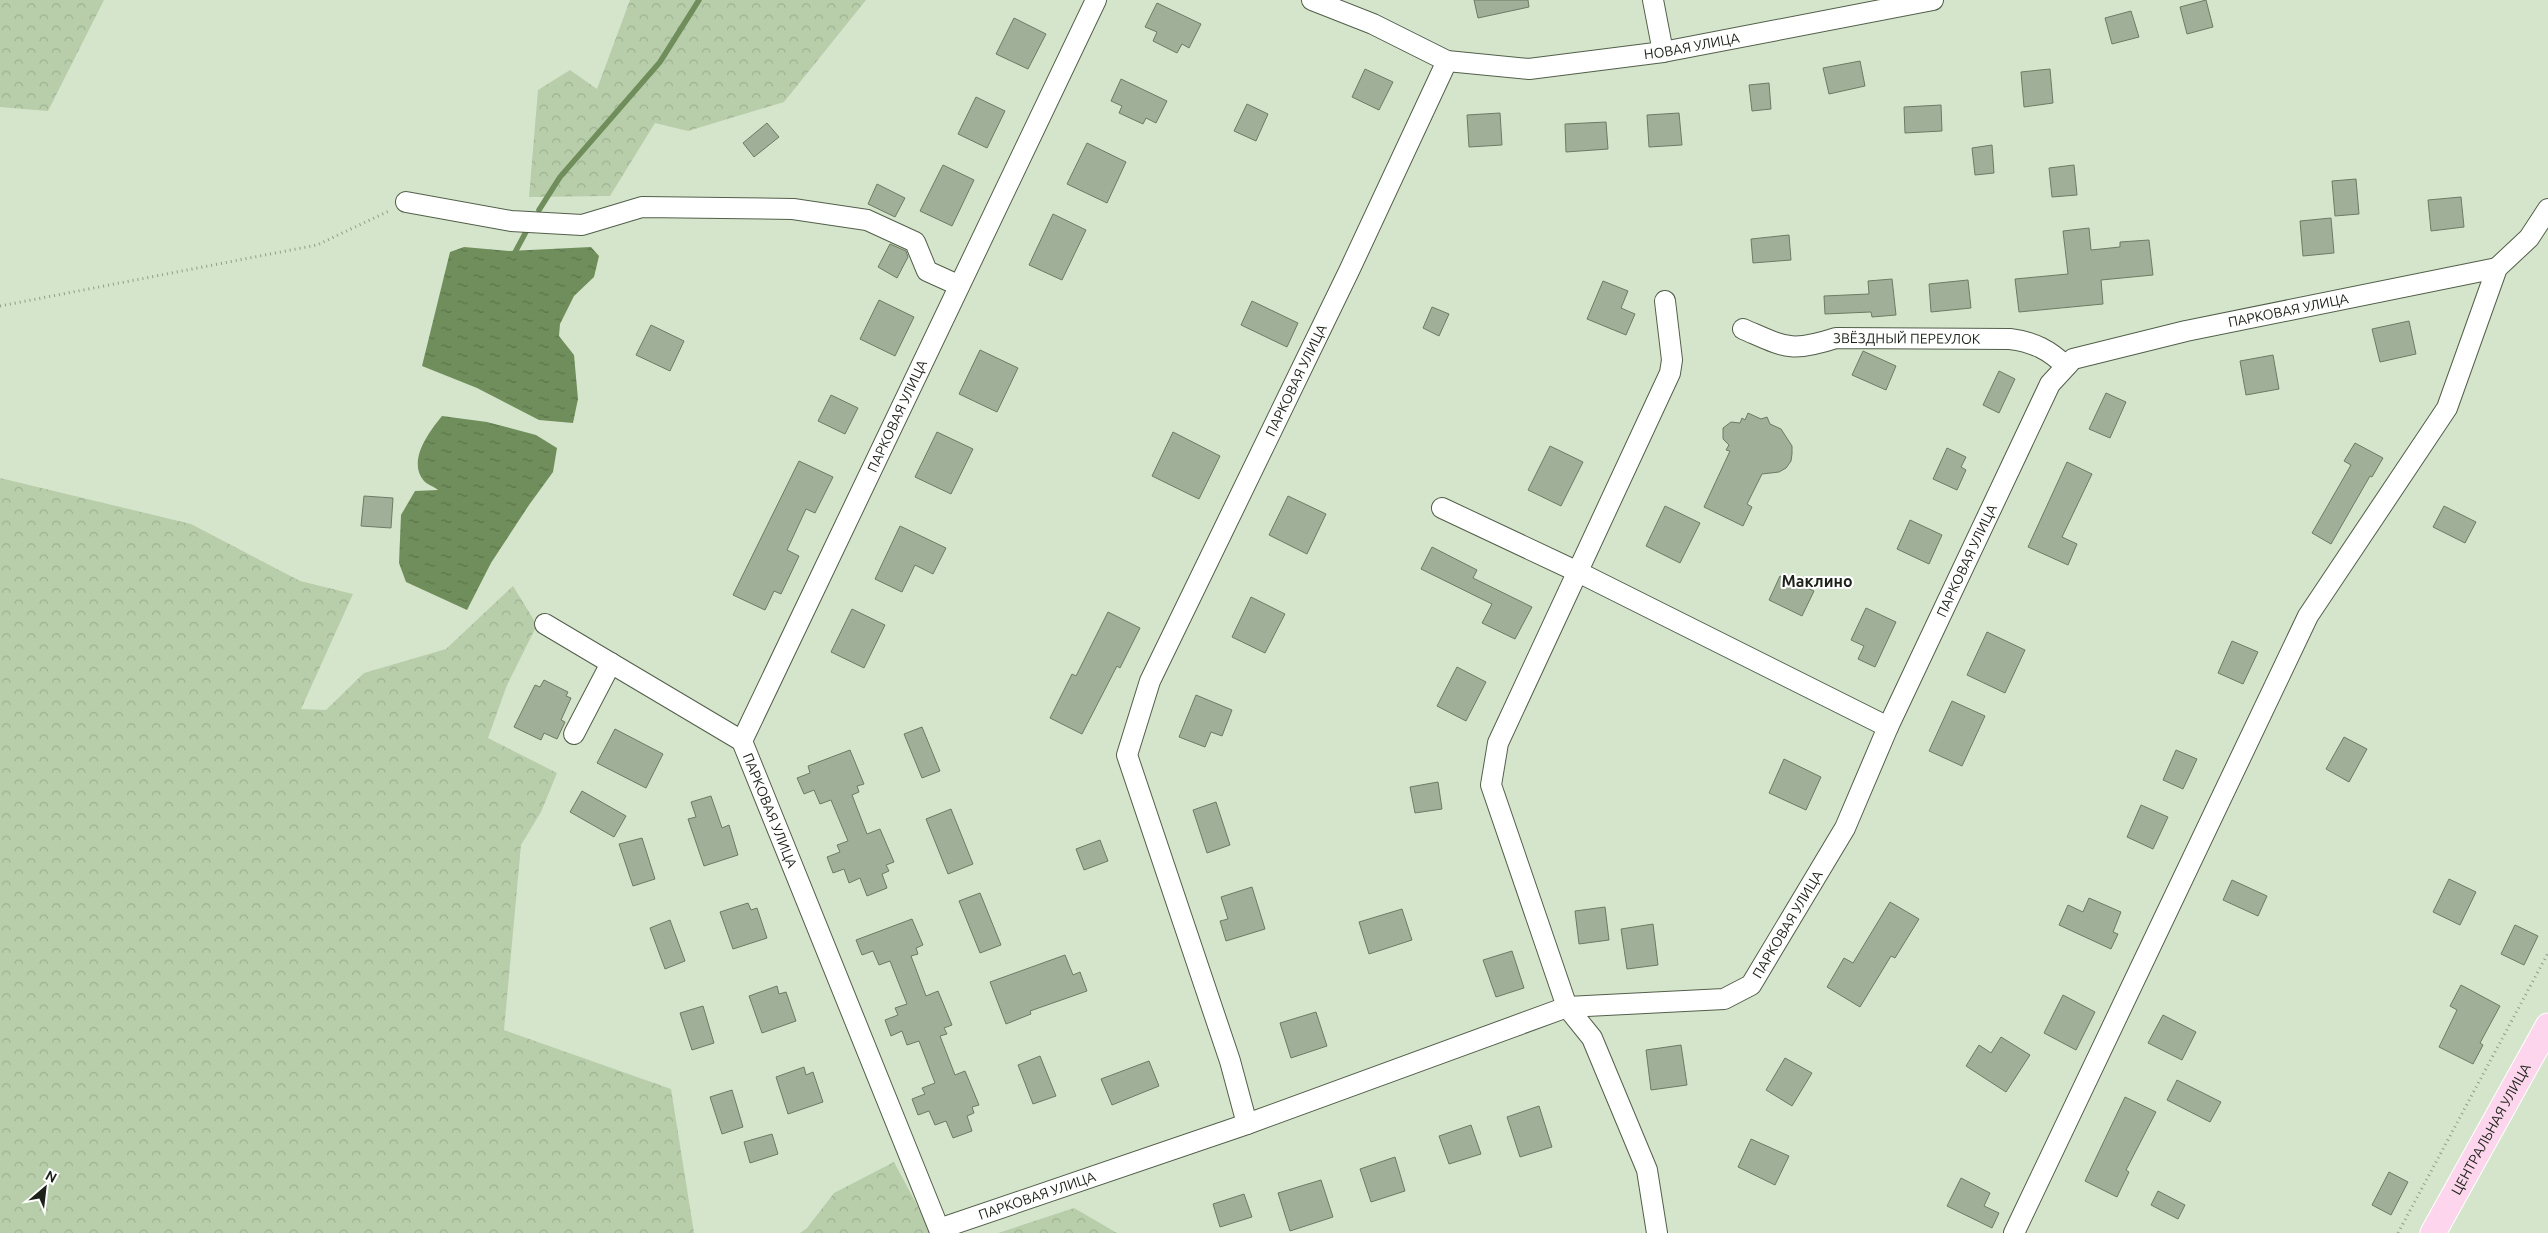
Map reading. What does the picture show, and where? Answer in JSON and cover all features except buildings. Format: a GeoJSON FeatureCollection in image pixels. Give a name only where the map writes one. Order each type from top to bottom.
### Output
{"type":"FeatureCollection","features":[{"type":"Feature","properties":{"kind":"main road","name":"ЦЕНТРАЛЬНАЯ УЛИЦА"},"geometry":{"type":"LineString","coordinates":[[2433,1233],[2548,1026]]}},
{"type":"Feature","properties":{"kind":"street","name":"ПАРКОВАЯ УЛИЦА"},"geometry":{"type":"LineString","coordinates":[[1096,0],[958,285],[742,741],[939,1229],[1247,1124],[1567,1007],[1724,999],[1751,985],[1845,828],[1888,727],[2050,384],[2073,359],[2186,331],[2497,268]]}},
{"type":"Feature","properties":{"kind":"street"},"geometry":{"type":"LineString","coordinates":[[1312,0],[1373,24],[1447,61]]}},
{"type":"Feature","properties":{"kind":"street"},"geometry":{"type":"LineString","coordinates":[[1653,0],[1663,52]]}},
{"type":"Feature","properties":{"kind":"street","name":"НОВАЯ УЛИЦА"},"geometry":{"type":"LineString","coordinates":[[1447,61],[1529,69],[1663,52],[1933,0]]}},
{"type":"Feature","properties":{"kind":"street","name":"ПАРКОВАЯ УЛИЦА"},"geometry":{"type":"LineString","coordinates":[[1247,1124],[1230,1061],[1127,755],[1150,681],[1349,271],[1447,61]]}},
{"type":"Feature","properties":{"kind":"street"},"geometry":{"type":"LineString","coordinates":[[406,202],[511,221],[582,225],[642,207],[793,208],[867,220],[915,242],[927,271],[958,285]]}},
{"type":"Feature","properties":{"kind":"street"},"geometry":{"type":"LineString","coordinates":[[2014,1233],[2308,616],[2446,408],[2497,268],[2529,238],[2548,209]]}},
{"type":"Feature","properties":{"kind":"street"},"geometry":{"type":"LineString","coordinates":[[1657,1233],[1647,1170],[1592,1038],[1567,1007],[1491,785],[1498,743],[1670,373],[1672,360],[1665,301]]}},
{"type":"Feature","properties":{"kind":"street","name":"ЗВЁЗДНЫЙ ПЕРЕУЛОК"},"geometry":{"type":"LineString","coordinates":[[1743,329],[1794,348],[1813,346],[1836,338],[2010,339],[2029,342],[2044,348],[2066,366]]}},
{"type":"Feature","properties":{"kind":"street"},"geometry":{"type":"LineString","coordinates":[[1442,508],[1578,572],[1888,727]]}},
{"type":"Feature","properties":{"kind":"street"},"geometry":{"type":"LineString","coordinates":[[545,624],[742,741]]}},
{"type":"Feature","properties":{"kind":"street"},"geometry":{"type":"LineString","coordinates":[[574,734],[611,663]]}},
{"type":"Feature","properties":{"kind":"path"},"geometry":{"type":"LineString","coordinates":[[0,306],[317,245],[406,202]]}},
{"type":"Feature","properties":{"kind":"path"},"geometry":{"type":"LineString","coordinates":[[2398,1233],[2548,953]]}},
{"type":"Feature","properties":{"kind":"green space"},"geometry":{"type":"Polygon","coordinates":[[[0,0],[104,0],[48,111],[0,107],[0,0]]]}},
{"type":"Feature","properties":{"kind":"green space"},"geometry":{"type":"Polygon","coordinates":[[[630,0],[866,0],[784,102],[688,131],[655,123],[610,196],[529,197],[538,90],[570,70],[597,89],[630,0]]]}},
{"type":"Feature","properties":{"kind":"green space"},"geometry":{"type":"Polygon","coordinates":[[[0,478],[191,524],[300,581],[353,594],[301,709],[326,710],[364,673],[446,649],[513,586],[537,625],[507,685],[488,738],[557,773],[541,812],[521,845],[504,1030],[671,1089],[694,1233],[0,1233],[0,478]]]}},
{"type":"Feature","properties":{"kind":"green space"},"geometry":{"type":"Polygon","coordinates":[[[894,1162],[932,1233],[800,1233],[807,1228],[834,1193],[894,1162]]]}},
{"type":"Feature","properties":{"kind":"green space"},"geometry":{"type":"Polygon","coordinates":[[[1074,1208],[1117,1233],[998,1233],[1074,1208]]]}},
{"type":"Feature","properties":{"kind":"water"},"geometry":{"type":"Polygon","coordinates":[[[464,247],[509,251],[591,247],[599,256],[594,277],[574,296],[560,324],[559,336],[574,355],[578,399],[573,423],[539,420],[477,388],[422,366],[450,252],[464,247]]]}},
{"type":"Feature","properties":{"kind":"water"},"geometry":{"type":"Polygon","coordinates":[[[442,416],[487,422],[536,435],[557,448],[553,472],[491,563],[467,610],[406,582],[399,563],[401,515],[415,491],[438,490],[425,482],[418,466],[419,457],[426,439],[442,416]]]}},
{"type":"Feature","properties":{"kind":"waterway"},"geometry":{"type":"LineString","coordinates":[[539,210],[560,177],[660,62],[699,0]]}},
{"type":"Feature","properties":{"kind":"waterway"},"geometry":{"type":"LineString","coordinates":[[513,256],[527,230]]}},
{"type":"Feature","properties":{"kind":"district","name":"Маклино"},"geometry":{"type":"Point","coordinates":[1817,581]}}]}
